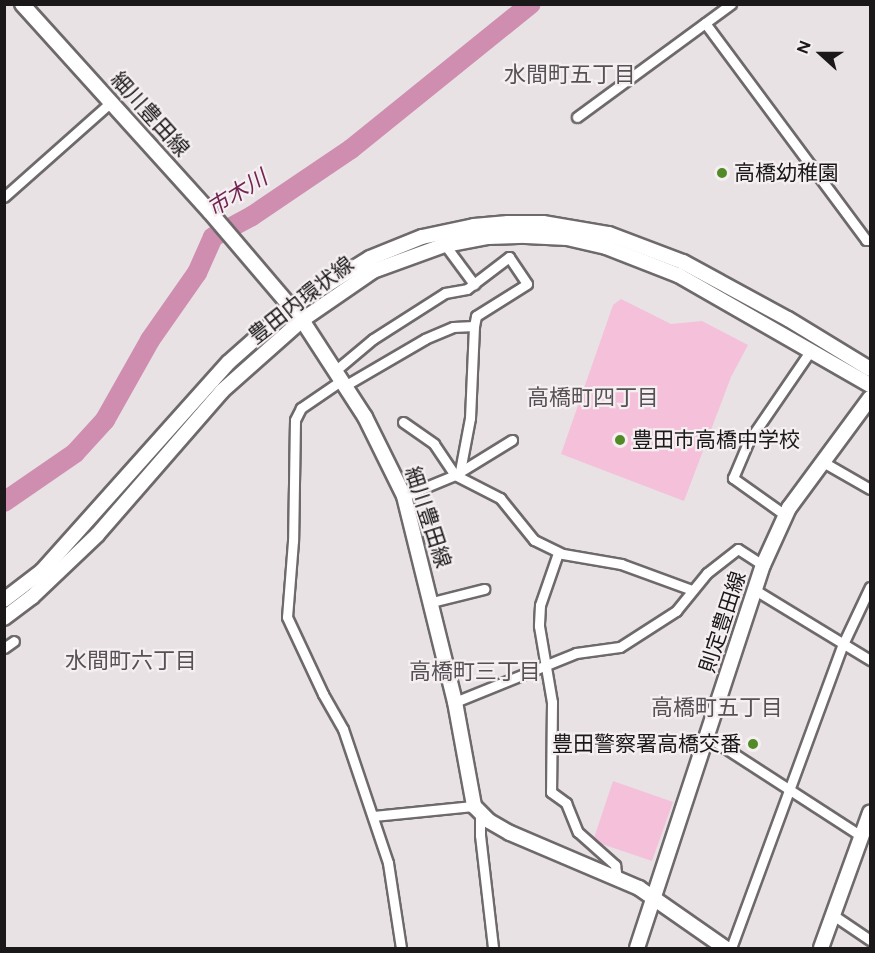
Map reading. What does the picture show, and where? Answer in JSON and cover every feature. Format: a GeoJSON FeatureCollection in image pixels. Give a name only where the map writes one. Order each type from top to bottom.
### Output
{"type":"FeatureCollection","features":[{"type":"Feature","properties":{"kind":"street","name":"細川豊田線"},"geometry":{"type":"LineString","coordinates":[[22,4],[238,245],[302,320],[341,378],[382,448],[404,496],[432,602],[477,810]]}},
{"type":"Feature","properties":{"kind":"street"},"geometry":{"type":"LineString","coordinates":[[577,117],[731,4]]}},
{"type":"Feature","properties":{"kind":"street"},"geometry":{"type":"LineString","coordinates":[[705,23],[866,240],[870,240]]}},
{"type":"Feature","properties":{"kind":"street"},"geometry":{"type":"LineString","coordinates":[[4,197],[111,102]]}},
{"type":"Feature","properties":{"kind":"street","name":"豊田内環状線"},"geometry":{"type":"LineString","coordinates":[[4,600],[42,571],[229,362],[290,308],[370,258],[422,237],[474,226],[543,223],[609,234],[683,262],[788,319],[870,369]]}},
{"type":"Feature","properties":{"kind":"street","name":"豊田内環状線"},"geometry":{"type":"LineString","coordinates":[[4,618],[32,597],[97,535],[222,391],[302,320],[374,271],[445,245],[488,237],[526,236],[567,238],[606,247],[678,275],[870,386]]}},
{"type":"Feature","properties":{"kind":"street"},"geometry":{"type":"LineString","coordinates":[[445,245],[474,284]]}},
{"type":"Feature","properties":{"kind":"street"},"geometry":{"type":"LineString","coordinates":[[341,378],[373,339],[445,293],[467,289],[509,257],[527,284],[476,316],[471,418],[457,473]]}},
{"type":"Feature","properties":{"kind":"street"},"geometry":{"type":"LineString","coordinates":[[401,948],[392,879],[373,816],[343,729],[322,694],[287,617],[293,541],[295,420],[301,408],[341,378],[453,327],[474,326]]}},
{"type":"Feature","properties":{"kind":"street"},"geometry":{"type":"LineString","coordinates":[[785,515],[733,478],[748,442],[811,350]]}},
{"type":"Feature","properties":{"kind":"street","name":"則定豊田線"},"geometry":{"type":"LineString","coordinates":[[637,948],[763,565],[785,515],[870,398]]}},
{"type":"Feature","properties":{"kind":"street"},"geometry":{"type":"LineString","coordinates":[[403,422],[434,444],[457,473],[498,496],[526,534],[558,553],[621,564],[692,591]]}},
{"type":"Feature","properties":{"kind":"street"},"geometry":{"type":"LineString","coordinates":[[404,496],[457,473],[512,440]]}},
{"type":"Feature","properties":{"kind":"street"},"geometry":{"type":"LineString","coordinates":[[824,462],[870,489]]}},
{"type":"Feature","properties":{"kind":"street"},"geometry":{"type":"LineString","coordinates":[[455,702],[544,664],[576,653],[620,647],[676,611],[707,573],[738,549],[763,565]]}},
{"type":"Feature","properties":{"kind":"street"},"geometry":{"type":"LineString","coordinates":[[558,553],[540,605],[539,626],[544,664],[549,673],[552,702],[551,792],[566,803],[578,832],[615,865],[617,879]]}},
{"type":"Feature","properties":{"kind":"street"},"geometry":{"type":"LineString","coordinates":[[731,948],[843,644],[870,586]]}},
{"type":"Feature","properties":{"kind":"street"},"geometry":{"type":"LineString","coordinates":[[432,602],[484,589]]}},
{"type":"Feature","properties":{"kind":"street"},"geometry":{"type":"LineString","coordinates":[[755,590],[870,660]]}},
{"type":"Feature","properties":{"kind":"street"},"geometry":{"type":"LineString","coordinates":[[4,648],[14,641]]}},
{"type":"Feature","properties":{"kind":"street"},"geometry":{"type":"LineString","coordinates":[[708,737],[866,839]]}},
{"type":"Feature","properties":{"kind":"street"},"geometry":{"type":"LineString","coordinates":[[373,816],[477,810],[510,833],[617,879],[653,898],[724,948]]}},
{"type":"Feature","properties":{"kind":"street"},"geometry":{"type":"LineString","coordinates":[[477,810],[493,948]]}},
{"type":"Feature","properties":{"kind":"street"},"geometry":{"type":"LineString","coordinates":[[821,948],[866,839],[870,813]]}},
{"type":"Feature","properties":{"kind":"street"},"geometry":{"type":"LineString","coordinates":[[833,915],[870,940]]}},
{"type":"Feature","properties":{"kind":"shaded area"},"geometry":{"type":"Polygon","coordinates":[[[621,299],[671,324],[702,321],[748,345],[731,377],[684,501],[561,454],[613,305],[621,299]]]}},
{"type":"Feature","properties":{"kind":"shaded area"},"geometry":{"type":"Polygon","coordinates":[[[613,781],[673,802],[652,861],[593,841],[613,781]]]}},
{"type":"Feature","properties":{"kind":"waterway","name":"市木川"},"geometry":{"type":"LineString","coordinates":[[4,502],[75,453],[105,420],[150,340],[197,273],[213,237],[252,216],[351,149],[531,4]]}},
{"type":"Feature","properties":{"kind":"place","name":"高橋幼稚園"},"geometry":{"type":"Point","coordinates":[722,173]}},
{"type":"Feature","properties":{"kind":"place","name":"豊田市高橋中学校"},"geometry":{"type":"Point","coordinates":[620,440]}},
{"type":"Feature","properties":{"kind":"place","name":"豊田警察署高橋交番"},"geometry":{"type":"Point","coordinates":[753,744]}},
{"type":"Feature","properties":{"kind":"district","name":"水間町五丁目"},"geometry":{"type":"Point","coordinates":[570,75]}},
{"type":"Feature","properties":{"kind":"district","name":"高橋町四丁目"},"geometry":{"type":"Point","coordinates":[593,398]}},
{"type":"Feature","properties":{"kind":"district","name":"水間町六丁目"},"geometry":{"type":"Point","coordinates":[131,661]}},
{"type":"Feature","properties":{"kind":"district","name":"高橋町三丁目"},"geometry":{"type":"Point","coordinates":[475,672]}},
{"type":"Feature","properties":{"kind":"district","name":"高橋町五丁目"},"geometry":{"type":"Point","coordinates":[717,708]}}]}
